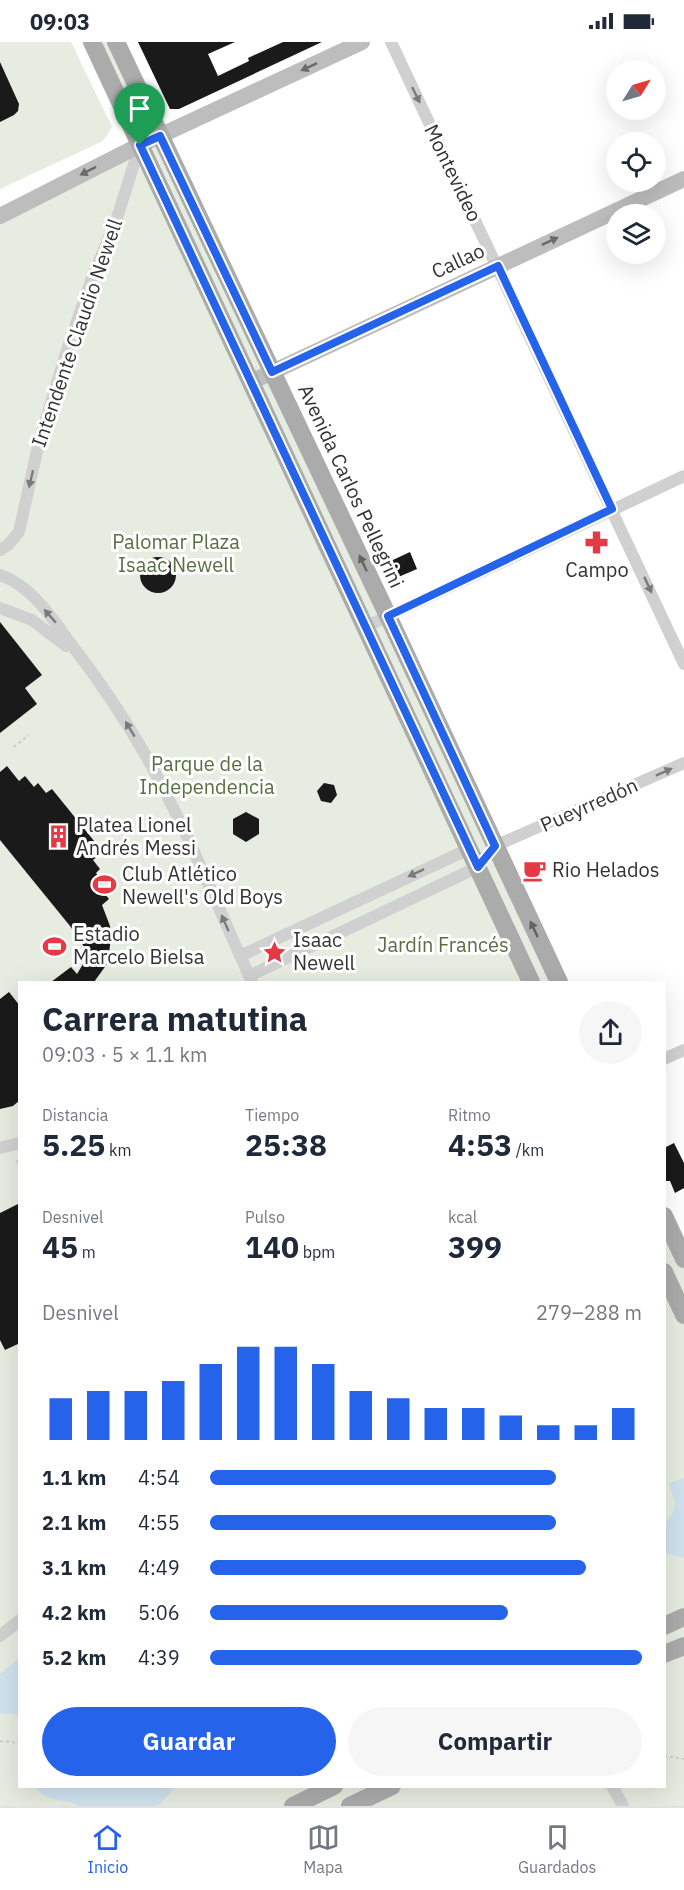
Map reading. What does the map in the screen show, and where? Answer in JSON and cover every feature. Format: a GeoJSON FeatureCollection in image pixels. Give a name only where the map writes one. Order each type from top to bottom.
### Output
{"type":"FeatureCollection","features":[{"type":"Feature","properties":{"kind":"main road"},"geometry":{"type":"LineString","coordinates":[[92,42],[531,981]]}},
{"type":"Feature","properties":{"kind":"main road","name":"Avenida Carlos Pellegrini"},"geometry":{"type":"LineString","coordinates":[[116,42],[559,981]]}},
{"type":"Feature","properties":{"kind":"main road"},"geometry":{"type":"LineString","coordinates":[[0,216],[140,145],[362,42]]}},
{"type":"Feature","properties":{"kind":"main road","name":"Callao"},"geometry":{"type":"LineString","coordinates":[[251,382],[684,179]]}},
{"type":"Feature","properties":{"kind":"main road"},"geometry":{"type":"LineString","coordinates":[[666,1220],[684,1260]]}},
{"type":"Feature","properties":{"kind":"main road"},"geometry":{"type":"LineString","coordinates":[[666,1276],[684,1315]]}},
{"type":"Feature","properties":{"kind":"main road"},"geometry":{"type":"LineString","coordinates":[[666,1625],[684,1617]]}},
{"type":"Feature","properties":{"kind":"main road"},"geometry":{"type":"LineString","coordinates":[[666,1653],[684,1646]]}},
{"type":"Feature","properties":{"kind":"main road"},"geometry":{"type":"LineString","coordinates":[[293,1806],[330,1788]]}},
{"type":"Feature","properties":{"kind":"main road"},"geometry":{"type":"LineString","coordinates":[[350,1806],[388,1788]]}},
{"type":"Feature","properties":{"kind":"street","name":"Montevideo"},"geometry":{"type":"LineString","coordinates":[[391,42],[684,664]]}},
{"type":"Feature","properties":{"kind":"street","name":"Intendente Claudio Newell"},"geometry":{"type":"LineString","coordinates":[[0,549],[8,545],[19,532],[39,442],[67,350],[92,278],[116,221],[140,145]]}},
{"type":"Feature","properties":{"kind":"street"},"geometry":{"type":"LineString","coordinates":[[365,627],[684,476]]}},
{"type":"Feature","properties":{"kind":"street"},"geometry":{"type":"LineString","coordinates":[[0,575],[30,594],[56,623],[85,662],[145,755],[187,839],[251,979],[478,867],[495,846]]}},
{"type":"Feature","properties":{"kind":"street"},"geometry":{"type":"LineString","coordinates":[[0,608],[32,620],[54,635],[85,662]]}},
{"type":"Feature","properties":{"kind":"street","name":"Pueyrredón"},"geometry":{"type":"LineString","coordinates":[[495,846],[684,763]]}},
{"type":"Feature","properties":{"kind":"street"},"geometry":{"type":"LineString","coordinates":[[240,956],[469,849]]}},
{"type":"Feature","properties":{"kind":"street"},"geometry":{"type":"LineString","coordinates":[[666,1058],[684,1050]]}},
{"type":"Feature","properties":{"kind":"street"},"geometry":{"type":"LineString","coordinates":[[3,1148],[18,1144]]}},
{"type":"Feature","properties":{"kind":"street"},"geometry":{"type":"LineString","coordinates":[[3,1148],[18,1156]]}},
{"type":"Feature","properties":{"kind":"street"},"geometry":{"type":"LineString","coordinates":[[0,1636],[18,1622]]}},
{"type":"Feature","properties":{"kind":"street"},"geometry":{"type":"LineString","coordinates":[[613,1788],[623,1806]]}},
{"type":"Feature","properties":{"kind":"path"},"geometry":{"type":"LineString","coordinates":[[14,747],[29,735]]}},
{"type":"Feature","properties":{"kind":"path"},"geometry":{"type":"LineString","coordinates":[[0,1741],[18,1743]]}},
{"type":"Feature","properties":{"kind":"path"},"geometry":{"type":"LineString","coordinates":[[666,1756],[684,1759]]}},
{"type":"Feature","properties":{"kind":"green space"},"geometry":{"type":"Polygon","coordinates":[[[0,42],[71,42],[112,127],[103,141],[0,189],[0,42]]]}},
{"type":"Feature","properties":{"kind":"green space","name":"Parque de la Independencia"},"geometry":{"type":"Polygon","coordinates":[[[92,42],[116,42],[559,981],[18,981],[18,1788],[666,1788],[666,1218],[684,1260],[684,1806],[0,1806],[0,216],[140,145],[92,42]]]}},
{"type":"Feature","properties":{"kind":"water"},"geometry":{"type":"Polygon","coordinates":[[[684,1478],[684,1558],[666,1553],[666,1522],[673,1513],[675,1503],[669,1483],[684,1478]]]}},
{"type":"Feature","properties":{"kind":"water"},"geometry":{"type":"Polygon","coordinates":[[[18,1659],[18,1716],[0,1713],[0,1674],[18,1659]]]}},
{"type":"Feature","properties":{"kind":"water"},"geometry":{"type":"Polygon","coordinates":[[[35,1788],[174,1788],[157,1806],[79,1806],[41,1794],[35,1788]]]}},
{"type":"Feature","properties":{"kind":"building"},"geometry":{"type":"Polygon","coordinates":[[[138,42],[235,42],[208,54],[218,76],[249,61],[248,58],[283,42],[322,42],[179,109],[170,109],[138,42]]]}},
{"type":"Feature","properties":{"kind":"building"},"geometry":{"type":"Polygon","coordinates":[[[0,62],[19,104],[18,111],[14,115],[0,122],[0,62]]]}},
{"type":"Feature","properties":{"kind":"building"},"geometry":{"type":"Polygon","coordinates":[[[410,552],[417,569],[389,581],[382,565],[410,552]]]}},
{"type":"Feature","properties":{"kind":"building"},"geometry":{"type":"Polygon","coordinates":[[[158,557],[171,562],[176,575],[171,588],[158,593],[145,588],[140,575],[145,562],[158,557]]]}},
{"type":"Feature","properties":{"kind":"building"},"geometry":{"type":"Polygon","coordinates":[[[0,622],[42,675],[25,688],[37,704],[0,733],[0,622]]]}},
{"type":"Feature","properties":{"kind":"building"},"geometry":{"type":"Polygon","coordinates":[[[7,766],[19,781],[25,776],[34,787],[38,783],[46,793],[52,789],[103,852],[93,860],[100,869],[96,873],[103,882],[98,886],[109,899],[102,905],[110,926],[111,938],[105,962],[107,964],[95,981],[52,981],[71,967],[77,974],[89,954],[70,926],[0,840],[0,772],[7,766]]]}},
{"type":"Feature","properties":{"kind":"building"},"geometry":{"type":"Polygon","coordinates":[[[324,783],[334,785],[337,795],[331,803],[321,801],[317,791],[324,783]]]}},
{"type":"Feature","properties":{"kind":"building"},"geometry":{"type":"Polygon","coordinates":[[[246,812],[259,819],[259,834],[246,842],[233,834],[233,819],[246,812]]]}},
{"type":"Feature","properties":{"kind":"building"},"geometry":{"type":"Polygon","coordinates":[[[9,992],[18,1003],[18,1102],[13,1106],[0,1109],[0,999],[9,992]]]}},
{"type":"Feature","properties":{"kind":"building"},"geometry":{"type":"Polygon","coordinates":[[[674,1143],[684,1163],[684,1188],[675,1193],[670,1181],[666,1181],[666,1147],[674,1143]]]}},
{"type":"Feature","properties":{"kind":"building"},"geometry":{"type":"Polygon","coordinates":[[[18,1204],[18,1344],[5,1350],[0,1340],[0,1213],[18,1204]]]}},
{"type":"Feature","properties":{"kind":"place","name":"Campo"},"geometry":{"type":"Point","coordinates":[597,542]}},
{"type":"Feature","properties":{"kind":"place","name":"Platea Lionel Andrés Messi"},"geometry":{"type":"Point","coordinates":[58,836]}},
{"type":"Feature","properties":{"kind":"place","name":"Rio Helados"},"geometry":{"type":"Point","coordinates":[534,870]}},
{"type":"Feature","properties":{"kind":"place","name":"Club Atlético Newell's Old Boys"},"geometry":{"type":"Point","coordinates":[104,885]}},
{"type":"Feature","properties":{"kind":"place","name":"Estadio Marcelo Bielsa"},"geometry":{"type":"Point","coordinates":[55,946]}},
{"type":"Feature","properties":{"kind":"place","name":"Isaac Newell"},"geometry":{"type":"Point","coordinates":[275,952]}},
{"type":"Feature","properties":{"kind":"route"},"geometry":{"type":"LineString","coordinates":[[160,136],[272,372],[498,266],[612,509],[388,616],[495,846],[478,867],[365,627],[140,145],[160,136]]}},
{"type":"Feature","properties":{"kind":"park label","name":"Palomar Plaza Isaac Newell"},"geometry":{"type":"Point","coordinates":[176,554]}},
{"type":"Feature","properties":{"kind":"park label","name":"Jardín Francés"},"geometry":{"type":"Point","coordinates":[443,945]}}]}
